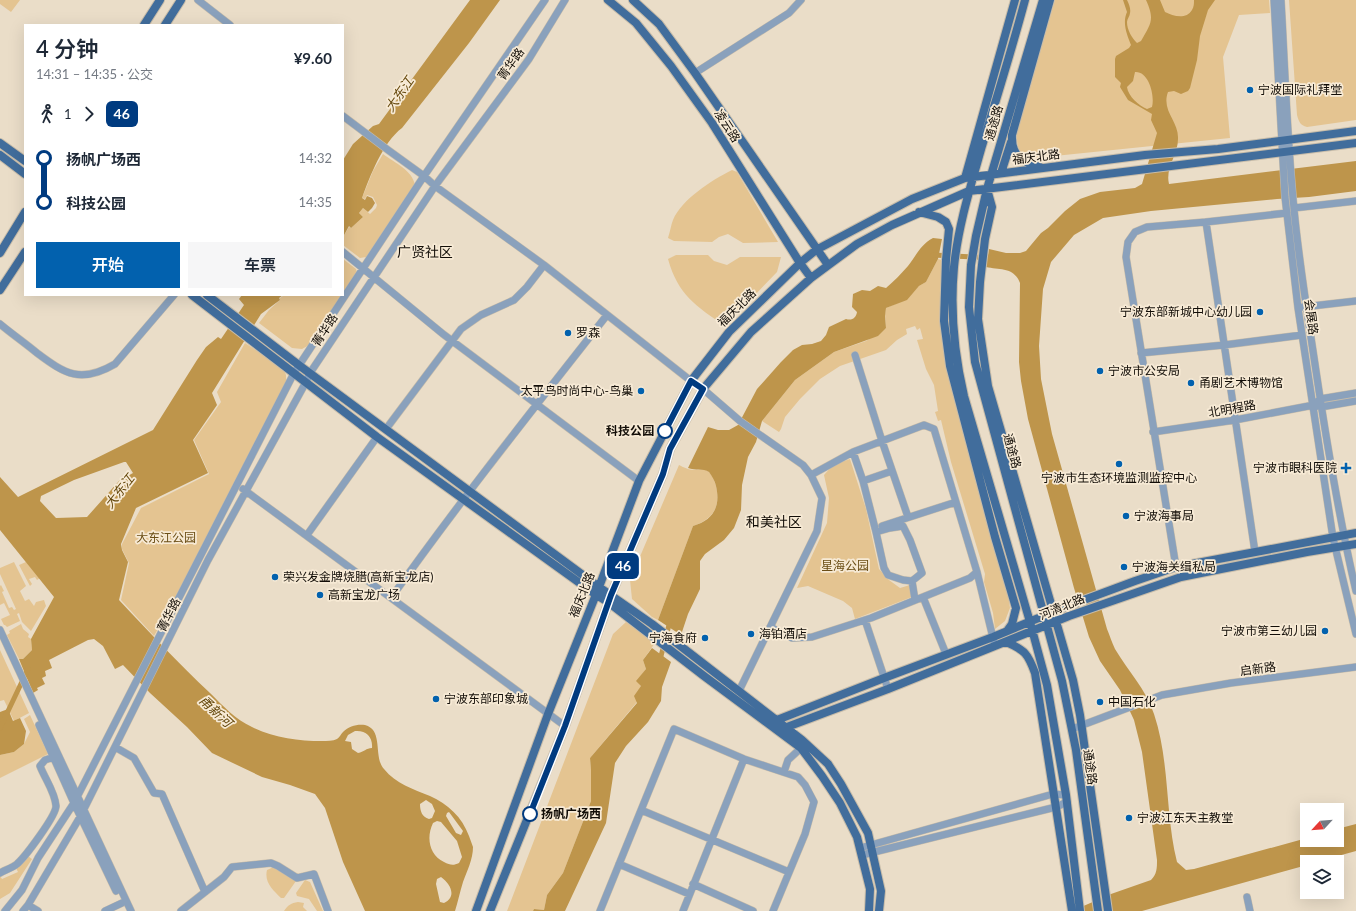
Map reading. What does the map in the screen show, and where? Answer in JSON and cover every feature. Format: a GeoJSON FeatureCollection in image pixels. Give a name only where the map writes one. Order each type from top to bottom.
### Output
{"type":"FeatureCollection","features":[{"type":"Feature","properties":{"kind":"main road"},"geometry":{"type":"LineString","coordinates":[[145,24],[160,0]]}},
{"type":"Feature","properties":{"kind":"main road"},"geometry":{"type":"LineString","coordinates":[[166,24],[181,0]]}},
{"type":"Feature","properties":{"kind":"main road","name":"凌云路"},"geometry":{"type":"LineString","coordinates":[[608,0],[636,23],[671,66],[712,124],[811,278]]}},
{"type":"Feature","properties":{"kind":"main road","name":"凌云路"},"geometry":{"type":"LineString","coordinates":[[633,0],[659,24],[695,73],[816,250],[828,265]]}},
{"type":"Feature","properties":{"kind":"main road"},"geometry":{"type":"LineString","coordinates":[[969,177],[1015,0]]}},
{"type":"Feature","properties":{"kind":"main road","name":"通途路"},"geometry":{"type":"LineString","coordinates":[[1025,0],[1016,36],[969,177],[969,191],[954,266],[952,301],[953,325],[958,368],[972,425],[1047,685],[1066,799],[1080,911]]}},
{"type":"Feature","properties":{"kind":"main road","name":"通途路"},"geometry":{"type":"LineString","coordinates":[[1043,0],[987,189],[971,265],[969,307],[975,362],[1062,681],[1076,750],[1098,911]]}},
{"type":"Feature","properties":{"kind":"main road"},"geometry":{"type":"LineString","coordinates":[[1045,168],[1027,164],[1020,159],[1015,153],[1012,135],[1050,0]]}},
{"type":"Feature","properties":{"kind":"main road","name":"福庆北路"},"geometry":{"type":"LineString","coordinates":[[476,911],[548,714],[639,481],[691,381],[729,332],[800,263],[816,250],[912,199],[969,177],[1145,155],[1218,149],[1356,131]]}},
{"type":"Feature","properties":{"kind":"main road"},"geometry":{"type":"LineString","coordinates":[[1001,173],[1012,140]]}},
{"type":"Feature","properties":{"kind":"main road"},"geometry":{"type":"LineString","coordinates":[[0,143],[24,160]]}},
{"type":"Feature","properties":{"kind":"main road","name":"福庆北路"},"geometry":{"type":"LineString","coordinates":[[490,911],[565,726],[609,599],[663,474],[670,449],[703,389],[751,332],[811,278],[857,244],[919,212],[969,191],[1143,168],[1356,143]]}},
{"type":"Feature","properties":{"kind":"main road"},"geometry":{"type":"LineString","coordinates":[[0,155],[24,173]]}},
{"type":"Feature","properties":{"kind":"main road"},"geometry":{"type":"LineString","coordinates":[[987,189],[992,207],[982,266],[978,319],[988,386],[1073,680],[1082,726],[1108,911]]}},
{"type":"Feature","properties":{"kind":"main road"},"geometry":{"type":"LineString","coordinates":[[919,212],[938,217],[946,222],[949,229],[946,260],[944,321],[948,354],[995,537],[1016,608],[1012,624],[1007,632]]}},
{"type":"Feature","properties":{"kind":"main road"},"geometry":{"type":"LineString","coordinates":[[0,253],[24,214]]}},
{"type":"Feature","properties":{"kind":"main road"},"geometry":{"type":"LineString","coordinates":[[0,290],[24,254]]}},
{"type":"Feature","properties":{"kind":"main road"},"geometry":{"type":"LineString","coordinates":[[193,296],[377,437],[464,500],[597,591],[658,629],[787,727],[828,764],[841,784],[868,833],[880,891],[879,911]]}},
{"type":"Feature","properties":{"kind":"main road"},"geometry":{"type":"LineString","coordinates":[[208,296],[470,492],[597,591]]}},
{"type":"Feature","properties":{"kind":"main road","name":"河清北路"},"geometry":{"type":"LineString","coordinates":[[777,720],[946,654],[1007,632],[1065,607],[1176,567],[1356,533]]}},
{"type":"Feature","properties":{"kind":"main road","name":"河清北路"},"geometry":{"type":"LineString","coordinates":[[787,727],[888,689],[1069,616],[1181,577],[1307,552],[1356,544]]}},
{"type":"Feature","properties":{"kind":"main road"},"geometry":{"type":"LineString","coordinates":[[609,599],[673,652],[801,748],[822,776],[840,804],[857,837],[870,889],[868,911]]}},
{"type":"Feature","properties":{"kind":"main road"},"geometry":{"type":"LineString","coordinates":[[1006,642],[1016,646],[1029,658],[1035,673],[1071,907]]}},
{"type":"Feature","properties":{"kind":"street"},"geometry":{"type":"LineString","coordinates":[[198,0],[229,24]]}},
{"type":"Feature","properties":{"kind":"street"},"geometry":{"type":"LineString","coordinates":[[5,911],[22,890],[37,860],[74,803],[294,373],[424,176],[545,0]]}},
{"type":"Feature","properties":{"kind":"street","name":"菁华路"},"geometry":{"type":"LineString","coordinates":[[23,911],[82,814],[208,560],[310,373],[435,186],[528,59],[564,0]]}},
{"type":"Feature","properties":{"kind":"street"},"geometry":{"type":"LineString","coordinates":[[695,73],[789,13],[802,0]]}},
{"type":"Feature","properties":{"kind":"street","name":"会展路"},"geometry":{"type":"LineString","coordinates":[[1274,0],[1286,140]]}},
{"type":"Feature","properties":{"kind":"street","name":"会展路"},"geometry":{"type":"LineString","coordinates":[[1281,0],[1287,168],[1285,196],[1298,308],[1314,405],[1333,538],[1356,634]]}},
{"type":"Feature","properties":{"kind":"street"},"geometry":{"type":"LineString","coordinates":[[344,117],[424,176],[435,186],[544,265],[703,389],[740,421],[803,465],[811,475],[822,498],[817,531],[739,691]]}},
{"type":"Feature","properties":{"kind":"street","name":"会展路"},"geometry":{"type":"LineString","coordinates":[[1287,168],[1293,195],[1306,307],[1321,407],[1343,536],[1356,591]]}},
{"type":"Feature","properties":{"kind":"street"},"geometry":{"type":"LineString","coordinates":[[1294,208],[1356,201]]}},
{"type":"Feature","properties":{"kind":"street"},"geometry":{"type":"LineString","coordinates":[[1176,567],[1153,432],[1126,257],[1128,242],[1135,232],[1147,227],[1287,213]]}},
{"type":"Feature","properties":{"kind":"street"},"geometry":{"type":"LineString","coordinates":[[1206,222],[1255,552]]}},
{"type":"Feature","properties":{"kind":"street"},"geometry":{"type":"LineString","coordinates":[[344,253],[451,340],[639,481]]}},
{"type":"Feature","properties":{"kind":"street"},"geometry":{"type":"LineString","coordinates":[[386,429],[461,328],[514,300],[544,265]]}},
{"type":"Feature","properties":{"kind":"street"},"geometry":{"type":"LineString","coordinates":[[0,324],[56,367],[67,373],[91,374],[103,371],[115,364],[173,296]]}},
{"type":"Feature","properties":{"kind":"street"},"geometry":{"type":"LineString","coordinates":[[1298,308],[1356,301]]}},
{"type":"Feature","properties":{"kind":"street"},"geometry":{"type":"LineString","coordinates":[[391,598],[537,404],[607,315]]}},
{"type":"Feature","properties":{"kind":"street"},"geometry":{"type":"LineString","coordinates":[[1141,353],[1224,345],[1302,335]]}},
{"type":"Feature","properties":{"kind":"street"},"geometry":{"type":"LineString","coordinates":[[855,355],[908,517]]}},
{"type":"Feature","properties":{"kind":"street"},"geometry":{"type":"LineString","coordinates":[[1314,405],[1320,399],[1356,393]]}},
{"type":"Feature","properties":{"kind":"street","name":"北明程路"},"geometry":{"type":"LineString","coordinates":[[1153,432],[1235,420],[1314,405],[1321,407],[1356,401]]}},
{"type":"Feature","properties":{"kind":"street"},"geometry":{"type":"LineString","coordinates":[[811,475],[853,452],[924,425],[934,429],[978,572],[995,646]]}},
{"type":"Feature","properties":{"kind":"street"},"geometry":{"type":"LineString","coordinates":[[307,535],[377,437]]}},
{"type":"Feature","properties":{"kind":"street"},"geometry":{"type":"LineString","coordinates":[[853,452],[863,481],[884,568],[888,575],[903,580],[912,581],[922,573],[904,526],[876,530]]}},
{"type":"Feature","properties":{"kind":"street"},"geometry":{"type":"LineString","coordinates":[[863,481],[892,471]]}},
{"type":"Feature","properties":{"kind":"street"},"geometry":{"type":"LineString","coordinates":[[237,486],[247,491],[565,726]]}},
{"type":"Feature","properties":{"kind":"street"},"geometry":{"type":"LineString","coordinates":[[876,530],[908,517],[956,502]]}},
{"type":"Feature","properties":{"kind":"street"},"geometry":{"type":"LineString","coordinates":[[770,627],[792,638],[812,637],[864,620],[923,597],[970,578],[978,572]]}},
{"type":"Feature","properties":{"kind":"street"},"geometry":{"type":"LineString","coordinates":[[912,581],[915,600]]}},
{"type":"Feature","properties":{"kind":"street"},"geometry":{"type":"LineString","coordinates":[[923,597],[946,654]]}},
{"type":"Feature","properties":{"kind":"street"},"geometry":{"type":"LineString","coordinates":[[864,620],[888,689]]}},
{"type":"Feature","properties":{"kind":"street"},"geometry":{"type":"LineString","coordinates":[[0,633],[74,803],[82,814],[131,911]]}},
{"type":"Feature","properties":{"kind":"street"},"geometry":{"type":"LineString","coordinates":[[0,633],[77,795],[82,814],[126,911]]}},
{"type":"Feature","properties":{"kind":"street","name":"启新路"},"geometry":{"type":"LineString","coordinates":[[1072,729],[1162,695],[1231,683],[1356,668]]}},
{"type":"Feature","properties":{"kind":"street"},"geometry":{"type":"LineString","coordinates":[[600,911],[674,729],[744,759],[798,777],[805,785],[814,802],[805,834],[773,911]]}},
{"type":"Feature","properties":{"kind":"street"},"geometry":{"type":"LineString","coordinates":[[115,747],[134,758],[154,793],[162,794],[205,892]]}},
{"type":"Feature","properties":{"kind":"street"},"geometry":{"type":"LineString","coordinates":[[784,772],[788,760],[801,748]]}},
{"type":"Feature","properties":{"kind":"street"},"geometry":{"type":"LineString","coordinates":[[0,872],[16,865],[53,817],[56,808],[54,797],[40,766],[45,760],[54,757]]}},
{"type":"Feature","properties":{"kind":"street"},"geometry":{"type":"LineString","coordinates":[[683,911],[744,759]]}},
{"type":"Feature","properties":{"kind":"street"},"geometry":{"type":"LineString","coordinates":[[871,849],[1053,794],[1066,799]]}},
{"type":"Feature","properties":{"kind":"street"},"geometry":{"type":"LineString","coordinates":[[861,851],[1056,807],[1066,799]]}},
{"type":"Feature","properties":{"kind":"street"},"geometry":{"type":"LineString","coordinates":[[641,810],[789,872]]}},
{"type":"Feature","properties":{"kind":"street"},"geometry":{"type":"LineString","coordinates":[[27,852],[37,860]]}},
{"type":"Feature","properties":{"kind":"street"},"geometry":{"type":"LineString","coordinates":[[181,911],[224,877],[232,868],[271,863],[297,878],[314,874],[328,911]]}},
{"type":"Feature","properties":{"kind":"street"},"geometry":{"type":"LineString","coordinates":[[619,864],[689,894]]}},
{"type":"Feature","properties":{"kind":"street"},"geometry":{"type":"LineString","coordinates":[[694,884],[753,911]]}},
{"type":"Feature","properties":{"kind":"street"},"geometry":{"type":"LineString","coordinates":[[1247,897],[1250,911]]}},
{"type":"Feature","properties":{"kind":"street"},"geometry":{"type":"LineString","coordinates":[[105,911],[122,903]]}},
{"type":"Feature","properties":{"kind":"street"},"geometry":{"type":"LineString","coordinates":[[28,905],[38,911]]}},
{"type":"Feature","properties":{"kind":"green space"},"geometry":{"type":"Polygon","coordinates":[[[0,0],[20,0],[11,12],[0,4],[0,0]]]}},
{"type":"Feature","properties":{"kind":"green space"},"geometry":{"type":"Polygon","coordinates":[[[1055,0],[1269,0],[1270,13],[1239,15],[1223,57],[1230,138],[1035,158],[1030,158],[1022,154],[1018,144],[1017,130],[1055,0]]]}},
{"type":"Feature","properties":{"kind":"green space"},"geometry":{"type":"Polygon","coordinates":[[[1289,0],[1356,0],[1356,120],[1307,127],[1299,121],[1297,115],[1289,0]]]}},
{"type":"Feature","properties":{"kind":"green space"},"geometry":{"type":"Polygon","coordinates":[[[383,154],[407,171],[415,185],[371,254],[360,258],[344,246],[344,235],[349,227],[351,228],[363,217],[359,213],[363,208],[370,214],[376,208],[377,205],[373,197],[367,195],[365,199],[362,198],[373,171],[383,154]]]}},
{"type":"Feature","properties":{"kind":"green space"},"geometry":{"type":"Polygon","coordinates":[[[732,170],[737,172],[778,242],[743,243],[728,234],[719,237],[712,242],[674,241],[668,238],[673,220],[683,205],[698,191],[732,170]]]}},
{"type":"Feature","properties":{"kind":"green space"},"geometry":{"type":"Polygon","coordinates":[[[676,255],[708,255],[714,261],[727,265],[740,257],[781,257],[777,272],[725,326],[697,306],[683,291],[677,282],[668,259],[676,255]]]}},
{"type":"Feature","properties":{"kind":"green space"},"geometry":{"type":"Polygon","coordinates":[[[938,259],[942,260],[941,323],[943,347],[955,402],[1008,594],[1010,608],[1005,621],[995,629],[993,613],[984,582],[985,574],[951,462],[941,420],[938,421],[935,412],[938,411],[934,385],[926,369],[917,340],[923,339],[920,328],[917,330],[915,326],[906,329],[907,334],[897,340],[886,350],[840,366],[820,379],[785,417],[779,432],[762,421],[795,380],[834,352],[866,341],[886,328],[886,308],[907,299],[919,286],[926,282],[938,259]]]}},
{"type":"Feature","properties":{"kind":"green space"},"geometry":{"type":"Polygon","coordinates":[[[344,260],[356,269],[357,274],[344,294],[344,260]]]}},
{"type":"Feature","properties":{"kind":"green space"},"geometry":{"type":"Polygon","coordinates":[[[283,296],[343,296],[311,344],[302,349],[292,348],[259,323],[269,310],[280,300],[279,299],[283,296]]]}},
{"type":"Feature","properties":{"kind":"green space","name":"大东江公园"},"geometry":{"type":"Polygon","coordinates":[[[245,343],[283,368],[286,375],[286,383],[194,564],[154,636],[121,600],[129,563],[122,549],[122,544],[141,508],[209,474],[194,440],[221,402],[217,392],[245,343]]]}},
{"type":"Feature","properties":{"kind":"green space","name":"星海公园"},"geometry":{"type":"Polygon","coordinates":[[[850,459],[866,509],[879,569],[889,580],[900,588],[910,585],[917,595],[855,619],[852,608],[843,601],[808,586],[797,588],[827,523],[829,498],[824,475],[833,465],[850,459]]]}},
{"type":"Feature","properties":{"kind":"green space"},"geometry":{"type":"Polygon","coordinates":[[[679,465],[690,470],[703,470],[709,472],[716,484],[717,500],[714,511],[710,516],[706,520],[693,526],[658,620],[652,617],[632,599],[630,580],[679,465]]]}},
{"type":"Feature","properties":{"kind":"green space"},"geometry":{"type":"Polygon","coordinates":[[[14,562],[26,586],[20,591],[25,601],[29,599],[34,606],[36,602],[44,600],[46,606],[31,631],[22,622],[19,613],[17,614],[20,621],[7,627],[1,619],[10,615],[4,603],[0,605],[1,585],[4,591],[2,592],[9,608],[12,607],[14,610],[16,609],[0,574],[0,568],[14,562]]]}},
{"type":"Feature","properties":{"kind":"green space"},"geometry":{"type":"Polygon","coordinates":[[[26,562],[40,578],[37,580],[35,577],[29,579],[32,584],[30,586],[19,565],[26,562]]]}},
{"type":"Feature","properties":{"kind":"green space"},"geometry":{"type":"Polygon","coordinates":[[[626,622],[655,643],[643,660],[646,669],[637,681],[641,686],[637,702],[590,758],[591,801],[563,873],[547,895],[544,910],[534,909],[533,911],[507,911],[613,634],[626,622]]]}},
{"type":"Feature","properties":{"kind":"green space"},"geometry":{"type":"Polygon","coordinates":[[[21,624],[23,629],[29,634],[28,637],[31,639],[32,650],[23,659],[19,659],[7,635],[10,633],[9,631],[21,624]]]}},
{"type":"Feature","properties":{"kind":"green space"},"geometry":{"type":"Polygon","coordinates":[[[0,650],[29,713],[14,721],[4,700],[0,701],[0,650]]]}},
{"type":"Feature","properties":{"kind":"green space"},"geometry":{"type":"Polygon","coordinates":[[[30,715],[48,754],[0,778],[0,755],[14,752],[24,744],[30,732],[24,719],[30,715]]]}},
{"type":"Feature","properties":{"kind":"green space"},"geometry":{"type":"Polygon","coordinates":[[[25,854],[32,859],[10,893],[0,899],[0,876],[2,879],[18,872],[16,868],[25,854]]]}},
{"type":"Feature","properties":{"kind":"green space"},"geometry":{"type":"Polygon","coordinates":[[[276,866],[296,881],[284,898],[281,898],[272,889],[266,874],[267,870],[276,866]]]}},
{"type":"Feature","properties":{"kind":"green space"},"geometry":{"type":"Polygon","coordinates":[[[305,880],[310,882],[323,911],[317,911],[309,899],[297,896],[296,893],[305,880]]]}},
{"type":"Feature","properties":{"kind":"green space"},"geometry":{"type":"Polygon","coordinates":[[[293,903],[304,903],[303,907],[307,911],[284,911],[293,903]]]}},
{"type":"Feature","properties":{"kind":"water"},"geometry":{"type":"Polygon","coordinates":[[[470,0],[500,0],[469,43],[383,150],[362,198],[365,200],[367,196],[372,198],[375,203],[368,212],[363,208],[359,213],[363,217],[351,228],[349,226],[344,235],[344,158],[353,144],[373,126],[379,124],[470,0]]]}},
{"type":"Feature","properties":{"kind":"water"},"geometry":{"type":"Polygon","coordinates":[[[1123,0],[1127,0],[1130,8],[1130,15],[1127,25],[1130,34],[1137,43],[1141,41],[1151,21],[1149,7],[1146,0],[1160,0],[1165,12],[1172,15],[1183,16],[1192,10],[1194,0],[1215,0],[1208,10],[1200,36],[1197,60],[1190,88],[1188,91],[1181,94],[1174,91],[1168,92],[1166,99],[1168,110],[1178,133],[1176,151],[1169,172],[1169,184],[1356,161],[1356,191],[1309,197],[1151,211],[1103,218],[1074,235],[1051,262],[1043,289],[1039,346],[1041,379],[1052,434],[1107,629],[1115,649],[1142,688],[1151,705],[1159,732],[1163,751],[1173,844],[1177,862],[1186,870],[1194,869],[1300,840],[1300,847],[1344,847],[1344,827],[1356,824],[1356,851],[1341,855],[1300,855],[1300,867],[1142,911],[1072,911],[1111,894],[1151,880],[1156,873],[1157,860],[1142,752],[1134,720],[1120,690],[1100,661],[1089,637],[1074,588],[1028,419],[1019,362],[1020,283],[1014,274],[1006,270],[986,267],[989,249],[1006,253],[1020,253],[1026,251],[1041,233],[1080,199],[1100,192],[1135,188],[1142,184],[1157,133],[1151,120],[1152,114],[1128,100],[1120,87],[1121,83],[1115,77],[1116,56],[1129,48],[1131,45],[1125,25],[1127,12],[1123,0]],[[1135,72],[1133,81],[1127,87],[1129,94],[1134,100],[1147,109],[1152,107],[1153,97],[1150,85],[1144,76],[1135,72]]]}},
{"type":"Feature","properties":{"kind":"water"},"geometry":{"type":"Polygon","coordinates":[[[933,238],[942,239],[938,259],[926,282],[919,286],[907,300],[886,308],[886,328],[878,336],[834,352],[795,380],[762,421],[756,442],[748,457],[742,485],[741,510],[734,528],[724,540],[705,554],[700,561],[700,589],[688,614],[681,635],[658,620],[693,526],[706,520],[714,512],[716,506],[716,486],[709,472],[688,468],[708,427],[718,430],[729,430],[738,425],[757,389],[793,350],[802,345],[821,341],[826,335],[829,327],[846,319],[850,320],[856,316],[857,312],[852,307],[853,294],[862,290],[870,291],[878,286],[886,288],[908,266],[921,247],[933,238]]]}},
{"type":"Feature","properties":{"kind":"water","name":"甬新河"},"geometry":{"type":"Polygon","coordinates":[[[241,296],[282,296],[279,298],[280,300],[261,314],[212,393],[217,405],[193,440],[208,473],[136,508],[121,544],[122,550],[128,562],[119,600],[175,659],[225,707],[240,720],[252,727],[269,734],[286,738],[322,741],[332,741],[337,739],[345,730],[353,726],[365,725],[371,728],[376,738],[379,758],[384,769],[394,779],[405,786],[437,799],[443,803],[454,812],[466,829],[473,847],[473,851],[455,911],[365,911],[343,862],[325,808],[315,794],[262,777],[212,753],[123,665],[115,669],[103,646],[94,639],[88,640],[49,660],[52,668],[45,671],[46,676],[42,678],[45,684],[37,688],[38,690],[33,693],[19,659],[23,659],[32,650],[31,639],[54,597],[0,530],[0,477],[18,497],[153,430],[206,347],[218,337],[221,339],[244,305],[239,299],[241,296]],[[126,462],[74,480],[41,496],[40,501],[56,518],[87,517],[119,481],[133,473],[126,462]],[[355,731],[348,735],[345,741],[351,742],[352,749],[358,753],[372,748],[370,738],[365,733],[355,731]],[[426,800],[420,804],[421,811],[425,817],[429,819],[432,818],[435,811],[432,804],[426,800]],[[449,812],[446,816],[456,833],[461,835],[463,831],[449,812]],[[437,821],[433,823],[429,840],[435,855],[448,864],[453,865],[459,863],[462,857],[457,841],[441,822],[437,821]],[[441,877],[437,879],[436,884],[440,902],[444,903],[450,897],[451,890],[445,880],[441,877]]]}},
{"type":"Feature","properties":{"kind":"water"},"geometry":{"type":"Polygon","coordinates":[[[652,648],[671,662],[662,687],[661,701],[648,722],[626,746],[615,763],[606,823],[565,911],[533,911],[534,909],[544,910],[547,895],[563,873],[591,801],[590,758],[637,703],[634,696],[641,686],[636,681],[646,669],[643,660],[652,648]]]}},
{"type":"Feature","properties":{"kind":"water"},"geometry":{"type":"Polygon","coordinates":[[[8,709],[13,721],[20,718],[26,731],[24,744],[14,752],[0,755],[0,712],[8,709]]]}},
{"type":"Feature","properties":{"kind":"waterway"},"geometry":{"type":"LineString","coordinates":[[933,255],[994,258]]}},
{"type":"Feature","properties":{"kind":"waterway"},"geometry":{"type":"LineString","coordinates":[[660,660],[670,621]]}},
{"type":"Feature","properties":{"kind":"waterway","name":"大东江"},"geometry":{"type":"LineString","coordinates":[[0,728],[28,669]]}},
{"type":"Feature","properties":{"kind":"bus line","name":"46"},"geometry":{"type":"LineString","coordinates":[[530,814],[565,726],[611,595],[663,474],[670,449],[703,389],[691,381],[665,431]]}},
{"type":"Feature","properties":{"kind":"place","name":"宁波国际礼拜堂"},"geometry":{"type":"Point","coordinates":[1250,90]}},
{"type":"Feature","properties":{"kind":"place","name":"宁波东部新城中心幼儿园"},"geometry":{"type":"Point","coordinates":[1260,312]}},
{"type":"Feature","properties":{"kind":"place","name":"罗森"},"geometry":{"type":"Point","coordinates":[568,333]}},
{"type":"Feature","properties":{"kind":"place","name":"宁波市公安局"},"geometry":{"type":"Point","coordinates":[1100,371]}},
{"type":"Feature","properties":{"kind":"place","name":"甬剧艺术博物馆"},"geometry":{"type":"Point","coordinates":[1191,383]}},
{"type":"Feature","properties":{"kind":"place","name":"太平鸟时尚中心-鸟巢"},"geometry":{"type":"Point","coordinates":[641,391]}},
{"type":"Feature","properties":{"kind":"place","name":"科技公园"},"geometry":{"type":"Point","coordinates":[665,431]}},
{"type":"Feature","properties":{"kind":"place","name":"宁波市生态环境监测监控中心"},"geometry":{"type":"Point","coordinates":[1119,464]}},
{"type":"Feature","properties":{"kind":"place","name":"宁波市眼科医院"},"geometry":{"type":"Point","coordinates":[1346,468]}},
{"type":"Feature","properties":{"kind":"place","name":"宁波海事局"},"geometry":{"type":"Point","coordinates":[1126,516]}},
{"type":"Feature","properties":{"kind":"place","name":"宁波海关缉私局"},"geometry":{"type":"Point","coordinates":[1124,567]}},
{"type":"Feature","properties":{"kind":"place","name":"荣兴发金牌烧腊(高新宝龙店)"},"geometry":{"type":"Point","coordinates":[275,577]}},
{"type":"Feature","properties":{"kind":"place","name":"高新宝龙广场"},"geometry":{"type":"Point","coordinates":[320,595]}},
{"type":"Feature","properties":{"kind":"place","name":"宁波市第三幼儿园"},"geometry":{"type":"Point","coordinates":[1325,631]}},
{"type":"Feature","properties":{"kind":"place","name":"海铂酒店"},"geometry":{"type":"Point","coordinates":[751,634]}},
{"type":"Feature","properties":{"kind":"place","name":"宁海食府"},"geometry":{"type":"Point","coordinates":[705,638]}},
{"type":"Feature","properties":{"kind":"place","name":"宁波东部印象城"},"geometry":{"type":"Point","coordinates":[436,699]}},
{"type":"Feature","properties":{"kind":"place","name":"中国石化"},"geometry":{"type":"Point","coordinates":[1100,702]}},
{"type":"Feature","properties":{"kind":"place","name":"扬帆广场西"},"geometry":{"type":"Point","coordinates":[530,814]}},
{"type":"Feature","properties":{"kind":"place","name":"宁波江东天主教堂"},"geometry":{"type":"Point","coordinates":[1129,818]}},
{"type":"Feature","properties":{"kind":"district","name":"广贤社区"},"geometry":{"type":"Point","coordinates":[425,252]}},
{"type":"Feature","properties":{"kind":"district","name":"和美社区"},"geometry":{"type":"Point","coordinates":[774,522]}}]}
